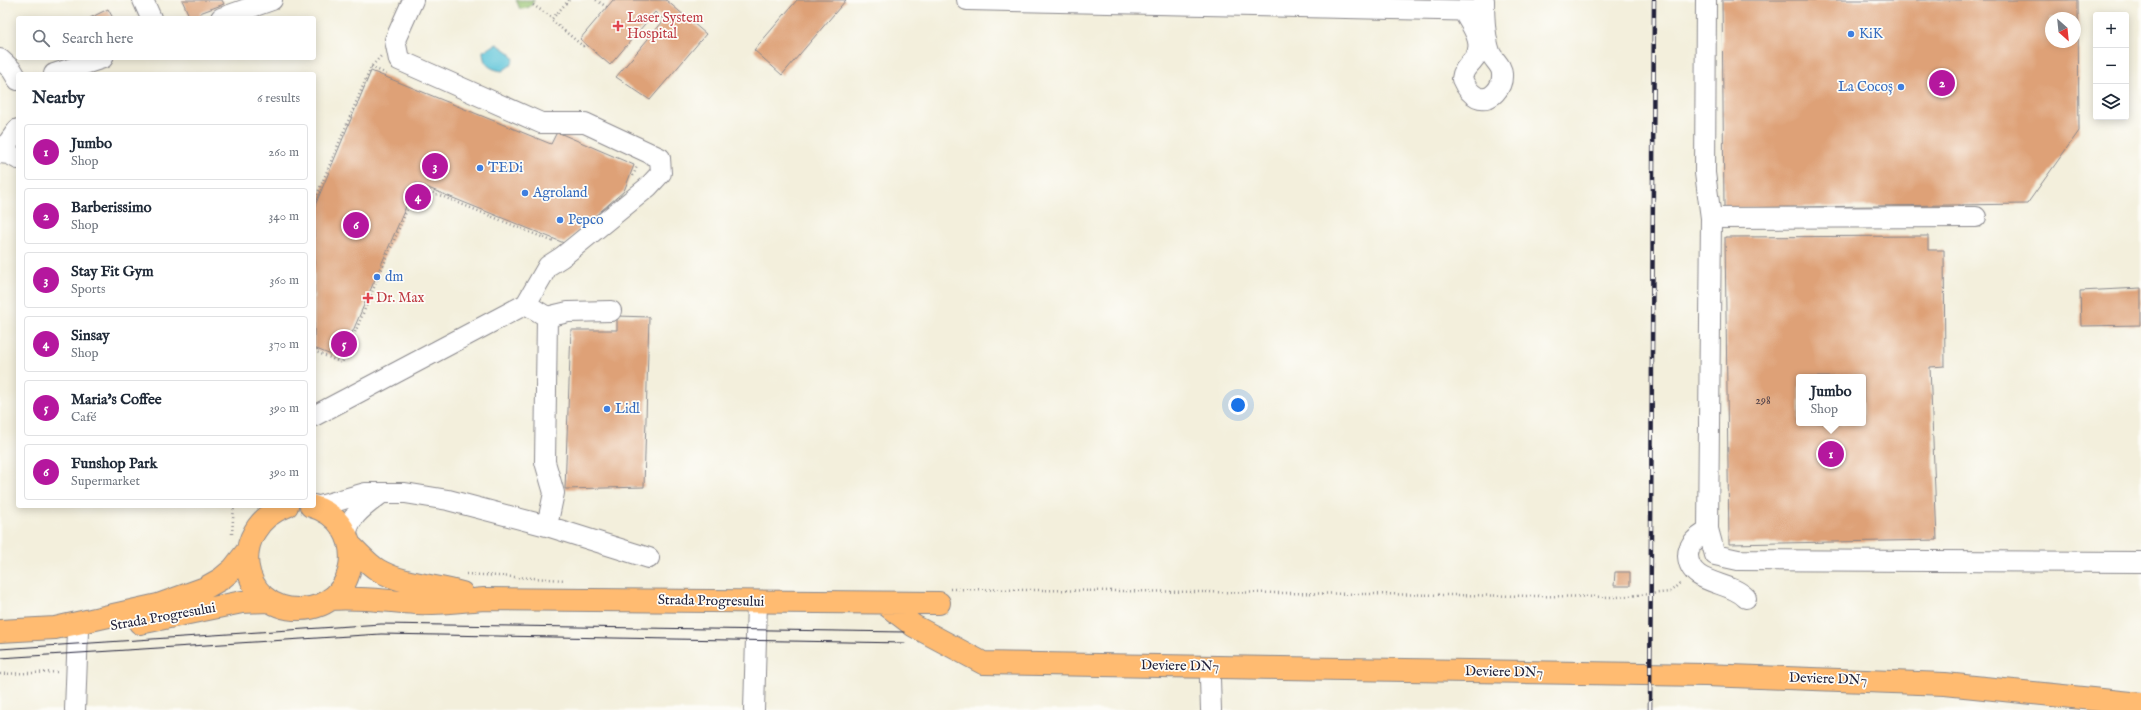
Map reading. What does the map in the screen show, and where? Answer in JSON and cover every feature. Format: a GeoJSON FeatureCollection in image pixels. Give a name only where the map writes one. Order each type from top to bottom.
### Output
{"type":"FeatureCollection","features":[{"type":"Feature","properties":{"kind":"main road","name":"Strada Progresului"},"geometry":{"type":"LineString","coordinates":[[316,507],[332,516],[349,541],[376,569],[390,576],[484,599]]}},
{"type":"Feature","properties":{"kind":"main road"},"geometry":{"type":"LineString","coordinates":[[283,508],[268,515],[260,514],[250,538],[239,544],[254,584],[270,600],[285,607],[300,609],[316,606],[330,599],[340,590],[348,575],[351,559],[349,541]]}},
{"type":"Feature","properties":{"kind":"main road","name":"Strada Progresului"},"geometry":{"type":"LineString","coordinates":[[0,631],[55,628],[158,605],[206,588],[233,569],[239,544]]}},
{"type":"Feature","properties":{"kind":"main road","name":"Strada Progresului"},"geometry":{"type":"LineString","coordinates":[[330,599],[371,598],[416,603],[439,603],[484,599],[884,603],[943,596]]}},
{"type":"Feature","properties":{"kind":"main road","name":"Strada Progresului"},"geometry":{"type":"LineString","coordinates":[[55,628],[78,631],[143,622],[242,602],[270,600]]}},
{"type":"Feature","properties":{"kind":"main road","name":"Deviere DN7"},"geometry":{"type":"LineString","coordinates":[[884,603],[914,626],[983,663],[1705,675],[1945,684],[2141,704]]}},
{"type":"Feature","properties":{"kind":"street"},"geometry":{"type":"LineString","coordinates":[[143,0],[150,16]]}},
{"type":"Feature","properties":{"kind":"street"},"geometry":{"type":"LineString","coordinates":[[227,16],[272,0]]}},
{"type":"Feature","properties":{"kind":"street"},"geometry":{"type":"LineString","coordinates":[[316,415],[526,304],[548,266],[562,257],[648,187],[661,173],[660,158],[585,123],[541,123],[399,60],[395,40],[413,0]]}},
{"type":"Feature","properties":{"kind":"street"},"geometry":{"type":"LineString","coordinates":[[967,0],[1463,11],[1484,6],[1491,54],[1502,72],[1502,82],[1497,91],[1488,98],[1479,98],[1466,88],[1462,79],[1463,72],[1477,54],[1478,47],[1477,34],[1463,11]]}},
{"type":"Feature","properties":{"kind":"street"},"geometry":{"type":"LineString","coordinates":[[1706,0],[1705,173],[1711,218],[1708,531],[1715,555],[1738,560],[2141,562]]}},
{"type":"Feature","properties":{"kind":"street"},"geometry":{"type":"LineString","coordinates":[[0,59],[12,70],[16,77]]}},
{"type":"Feature","properties":{"kind":"street"},"geometry":{"type":"LineString","coordinates":[[60,72],[97,60]]}},
{"type":"Feature","properties":{"kind":"street"},"geometry":{"type":"LineString","coordinates":[[0,149],[8,143],[16,132]]}},
{"type":"Feature","properties":{"kind":"street"},"geometry":{"type":"LineString","coordinates":[[0,153],[9,154],[16,158]]}},
{"type":"Feature","properties":{"kind":"street"},"geometry":{"type":"LineString","coordinates":[[1711,218],[1976,217]]}},
{"type":"Feature","properties":{"kind":"street"},"geometry":{"type":"LineString","coordinates":[[526,304],[547,317],[568,312],[611,311]]}},
{"type":"Feature","properties":{"kind":"street"},"geometry":{"type":"LineString","coordinates":[[547,317],[545,462],[554,493],[547,526]]}},
{"type":"Feature","properties":{"kind":"street"},"geometry":{"type":"LineString","coordinates":[[349,541],[347,531],[350,523],[358,513],[382,493]]}},
{"type":"Feature","properties":{"kind":"street"},"geometry":{"type":"LineString","coordinates":[[316,505],[351,496],[382,493],[405,493],[448,500],[547,526],[649,558]]}},
{"type":"Feature","properties":{"kind":"street"},"geometry":{"type":"LineString","coordinates":[[1708,531],[1696,538],[1688,550],[1688,562],[1700,578],[1740,592],[1746,598]]}},
{"type":"Feature","properties":{"kind":"street"},"geometry":{"type":"LineString","coordinates":[[754,710],[757,602]]}},
{"type":"Feature","properties":{"kind":"street"},"geometry":{"type":"LineString","coordinates":[[75,710],[78,631]]}},
{"type":"Feature","properties":{"kind":"street"},"geometry":{"type":"LineString","coordinates":[[1210,679],[1211,710]]}},
{"type":"Feature","properties":{"kind":"path"},"geometry":{"type":"LineString","coordinates":[[569,0],[551,20],[583,46],[585,44]]}},
{"type":"Feature","properties":{"kind":"path"},"geometry":{"type":"LineString","coordinates":[[596,0],[606,7]]}},
{"type":"Feature","properties":{"kind":"path"},"geometry":{"type":"LineString","coordinates":[[533,5],[553,18]]}},
{"type":"Feature","properties":{"kind":"path"},"geometry":{"type":"LineString","coordinates":[[316,197],[371,67],[393,76]]}},
{"type":"Feature","properties":{"kind":"path"},"geometry":{"type":"LineString","coordinates":[[632,178],[637,164]]}},
{"type":"Feature","properties":{"kind":"path"},"geometry":{"type":"LineString","coordinates":[[316,352],[342,363],[417,186],[556,243]]}},
{"type":"Feature","properties":{"kind":"path"},"geometry":{"type":"LineString","coordinates":[[234,508],[239,544]]}},
{"type":"Feature","properties":{"kind":"path"},"geometry":{"type":"LineString","coordinates":[[943,596],[1617,597],[1670,592],[1694,571]]}},
{"type":"Feature","properties":{"kind":"path"},"geometry":{"type":"LineString","coordinates":[[459,574],[571,580]]}},
{"type":"Feature","properties":{"kind":"path"},"geometry":{"type":"LineString","coordinates":[[0,674],[76,671]]}},
{"type":"Feature","properties":{"kind":"green space"},"geometry":{"type":"Polygon","coordinates":[[[516,0],[534,0],[529,7],[520,9],[516,0]]]}},
{"type":"Feature","properties":{"kind":"water"},"geometry":{"type":"Polygon","coordinates":[[[497,44],[510,53],[514,59],[511,65],[502,71],[488,66],[483,56],[483,51],[497,44]]]}},
{"type":"Feature","properties":{"kind":"building"},"geometry":{"type":"Polygon","coordinates":[[[182,0],[222,0],[224,4],[200,13],[201,16],[189,16],[182,0]]]}},
{"type":"Feature","properties":{"kind":"building"},"geometry":{"type":"Polygon","coordinates":[[[613,0],[666,0],[706,34],[650,100],[616,77],[664,20],[655,12],[610,65],[580,39],[613,0]]]}},
{"type":"Feature","properties":{"kind":"building"},"geometry":{"type":"Polygon","coordinates":[[[797,0],[846,0],[782,75],[754,50],[797,0]]]}},
{"type":"Feature","properties":{"kind":"building","name":"La Cocoș"},"geometry":{"type":"Polygon","coordinates":[[[1722,0],[2078,0],[2078,12],[2045,12],[2045,48],[2078,48],[2079,131],[2027,204],[1724,208],[1722,0]]]}},
{"type":"Feature","properties":{"kind":"building"},"geometry":{"type":"Polygon","coordinates":[[[108,9],[112,16],[94,16],[108,9]]]}},
{"type":"Feature","properties":{"kind":"building"},"geometry":{"type":"Polygon","coordinates":[[[371,71],[551,144],[557,132],[634,165],[624,191],[564,243],[416,183],[341,359],[316,349],[316,203],[371,71]]]}},
{"type":"Feature","properties":{"kind":"building"},"geometry":{"type":"Polygon","coordinates":[[[1928,236],[1928,250],[1944,250],[1945,366],[1930,367],[1937,540],[1729,544],[1725,237],[1928,236]]]}},
{"type":"Feature","properties":{"kind":"building"},"geometry":{"type":"Polygon","coordinates":[[[2141,288],[2141,325],[2081,326],[2080,291],[2141,288]]]}},
{"type":"Feature","properties":{"kind":"building","name":"Lidl"},"geometry":{"type":"Polygon","coordinates":[[[617,316],[649,317],[644,487],[565,489],[571,330],[617,330],[617,316]]]}},
{"type":"Feature","properties":{"kind":"building"},"geometry":{"type":"Polygon","coordinates":[[[1615,572],[1630,572],[1630,586],[1614,586],[1615,572]]]}},
{"type":"Feature","properties":{"kind":"tram line"},"geometry":{"type":"LineString","coordinates":[[0,649],[381,624],[904,632]]}},
{"type":"Feature","properties":{"kind":"tram line"},"geometry":{"type":"LineString","coordinates":[[0,658],[381,634],[905,643]]}},
{"type":"Feature","properties":{"kind":"railway"},"geometry":{"type":"LineString","coordinates":[[1650,710],[1654,0]]}},
{"type":"Feature","properties":{"kind":"place","name":"Laser System Hospital"},"geometry":{"type":"Point","coordinates":[618,26]}},
{"type":"Feature","properties":{"kind":"place","name":"KiK"},"geometry":{"type":"Point","coordinates":[1851,34]}},
{"type":"Feature","properties":{"kind":"place","name":"Barberissimo"},"geometry":{"type":"Point","coordinates":[1942,83]}},
{"type":"Feature","properties":{"kind":"place","name":"La Cocoș"},"geometry":{"type":"Point","coordinates":[1901,87]}},
{"type":"Feature","properties":{"kind":"place","name":"Stay Fit Gym"},"geometry":{"type":"Point","coordinates":[435,166]}},
{"type":"Feature","properties":{"kind":"place","name":"TEDi"},"geometry":{"type":"Point","coordinates":[480,168]}},
{"type":"Feature","properties":{"kind":"place","name":"Agroland"},"geometry":{"type":"Point","coordinates":[525,193]}},
{"type":"Feature","properties":{"kind":"place","name":"Sinsay"},"geometry":{"type":"Point","coordinates":[418,197]}},
{"type":"Feature","properties":{"kind":"place","name":"Pepco"},"geometry":{"type":"Point","coordinates":[560,220]}},
{"type":"Feature","properties":{"kind":"place","name":"Funshop Park"},"geometry":{"type":"Point","coordinates":[356,225]}},
{"type":"Feature","properties":{"kind":"place","name":"dm"},"geometry":{"type":"Point","coordinates":[377,277]}},
{"type":"Feature","properties":{"kind":"place","name":"Dr. Max"},"geometry":{"type":"Point","coordinates":[368,298]}},
{"type":"Feature","properties":{"kind":"place","name":"Maria's Coffee"},"geometry":{"type":"Point","coordinates":[344,344]}},
{"type":"Feature","properties":{"kind":"place","name":"Lidl"},"geometry":{"type":"Point","coordinates":[607,409]}},
{"type":"Feature","properties":{"kind":"place","name":"Jumbo"},"geometry":{"type":"Point","coordinates":[1831,454]}}]}
